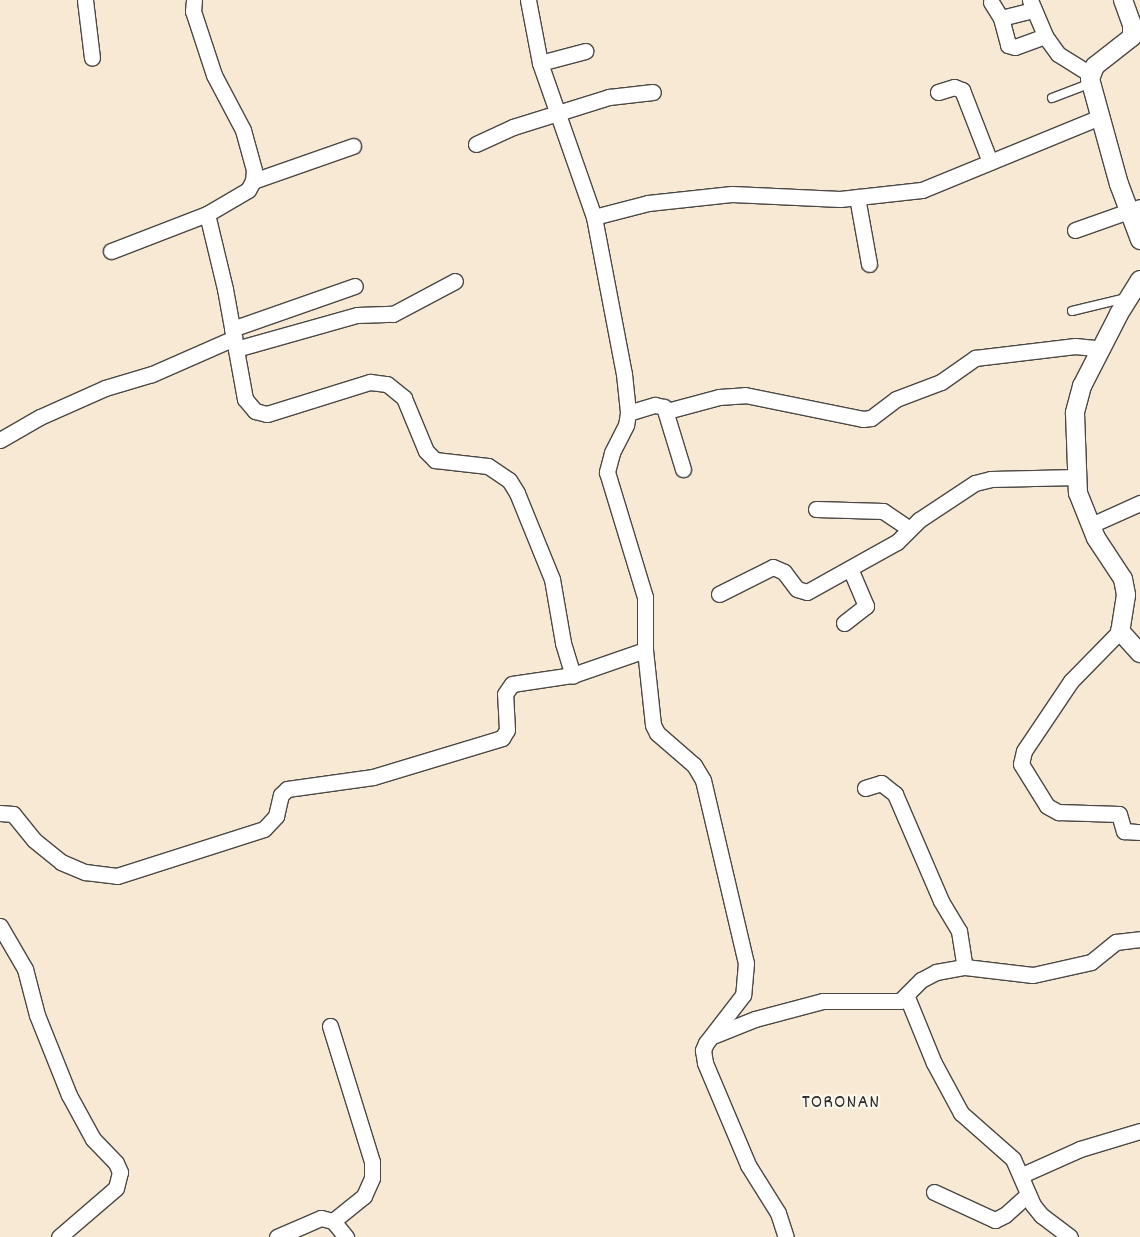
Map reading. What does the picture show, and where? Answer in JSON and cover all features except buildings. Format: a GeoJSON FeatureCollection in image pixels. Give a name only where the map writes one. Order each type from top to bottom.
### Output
{"type":"FeatureCollection","features":[{"type":"Feature","properties":{"kind":"street"},"geometry":{"type":"LineString","coordinates":[[85,0],[92,58]]}},
{"type":"Feature","properties":{"kind":"street"},"geometry":{"type":"LineString","coordinates":[[194,0],[193,11],[214,75],[251,151],[253,182]]}},
{"type":"Feature","properties":{"kind":"street"},"geometry":{"type":"LineString","coordinates":[[528,0],[540,63],[594,217],[624,374],[628,413],[607,472],[644,597],[645,650],[653,724],[657,733],[694,765],[704,780],[746,964],[743,995],[736,1009],[711,1036],[703,1050],[715,1090],[748,1165],[778,1213],[786,1237]]}},
{"type":"Feature","properties":{"kind":"street"},"geometry":{"type":"LineString","coordinates":[[1123,0],[1136,30],[1130,42],[1095,66],[1091,79],[1100,117],[1135,208],[1140,240]]}},
{"type":"Feature","properties":{"kind":"street"},"geometry":{"type":"LineString","coordinates":[[991,2],[1001,18],[1005,41],[1012,46],[1045,36]]}},
{"type":"Feature","properties":{"kind":"street"},"geometry":{"type":"LineString","coordinates":[[1001,18],[1032,5],[1045,36],[1058,54],[1091,79]]}},
{"type":"Feature","properties":{"kind":"street"},"geometry":{"type":"LineString","coordinates":[[540,63],[584,51]]}},
{"type":"Feature","properties":{"kind":"street"},"geometry":{"type":"LineString","coordinates":[[938,92],[954,87],[962,90],[990,162]]}},
{"type":"Feature","properties":{"kind":"street"},"geometry":{"type":"LineString","coordinates":[[476,144],[513,127],[609,97],[653,92]]}},
{"type":"Feature","properties":{"kind":"street"},"geometry":{"type":"LineString","coordinates":[[594,217],[648,203],[732,194],[857,198],[922,190],[1100,117]]}},
{"type":"Feature","properties":{"kind":"street"},"geometry":{"type":"LineString","coordinates":[[111,251],[207,214],[240,196],[253,182],[353,146]]}},
{"type":"Feature","properties":{"kind":"street"},"geometry":{"type":"LineString","coordinates":[[857,198],[869,264]]}},
{"type":"Feature","properties":{"kind":"street"},"geometry":{"type":"LineString","coordinates":[[1075,230],[1135,208]]}},
{"type":"Feature","properties":{"kind":"street"},"geometry":{"type":"LineString","coordinates":[[207,214],[245,399],[254,410],[266,414],[280,412],[370,382],[387,384],[404,398],[426,451],[435,460],[488,466],[509,480],[517,493],[552,579],[563,643],[573,674]]}},
{"type":"Feature","properties":{"kind":"street"},"geometry":{"type":"LineString","coordinates":[[1140,280],[1102,348],[1076,403],[1078,493],[1091,525],[1126,587],[1120,631],[1071,681],[1024,750],[1021,764],[1047,806],[1058,812],[1119,814],[1124,831],[1140,832]]}},
{"type":"Feature","properties":{"kind":"street"},"geometry":{"type":"LineString","coordinates":[[234,339],[357,315],[393,314],[455,281]]}},
{"type":"Feature","properties":{"kind":"street"},"geometry":{"type":"LineString","coordinates":[[0,440],[40,416],[97,392],[152,374],[355,286]]}},
{"type":"Feature","properties":{"kind":"street"},"geometry":{"type":"LineString","coordinates":[[628,413],[655,406],[667,411],[719,396],[745,395],[863,419],[871,418],[896,399],[941,382],[959,366],[975,358],[1075,346],[1102,348]]}},
{"type":"Feature","properties":{"kind":"street"},"geometry":{"type":"LineString","coordinates":[[667,411],[683,469]]}},
{"type":"Feature","properties":{"kind":"street"},"geometry":{"type":"LineString","coordinates":[[718,594],[773,567],[784,572],[797,589],[807,592],[851,570],[897,542],[910,529],[975,483],[990,479],[1077,477]]}},
{"type":"Feature","properties":{"kind":"street"},"geometry":{"type":"LineString","coordinates":[[1091,525],[1140,504]]}},
{"type":"Feature","properties":{"kind":"street"},"geometry":{"type":"LineString","coordinates":[[816,509],[883,511],[910,529]]}},
{"type":"Feature","properties":{"kind":"street"},"geometry":{"type":"LineString","coordinates":[[844,623],[866,606],[851,570]]}},
{"type":"Feature","properties":{"kind":"street"},"geometry":{"type":"LineString","coordinates":[[1120,631],[1140,653]]}},
{"type":"Feature","properties":{"kind":"street"},"geometry":{"type":"LineString","coordinates":[[0,813],[13,814],[34,840],[61,862],[85,872],[117,876],[264,829],[276,816],[281,794],[287,789],[373,778],[502,738],[508,730],[507,688],[512,684],[573,674],[645,650]]}},
{"type":"Feature","properties":{"kind":"street"},"geometry":{"type":"LineString","coordinates":[[865,788],[881,783],[895,794],[941,901],[959,931],[965,967]]}},
{"type":"Feature","properties":{"kind":"street"},"geometry":{"type":"LineString","coordinates":[[0,926],[26,969],[37,1015],[69,1095],[93,1139],[116,1163],[120,1172],[116,1188],[59,1237]]}},
{"type":"Feature","properties":{"kind":"street"},"geometry":{"type":"LineString","coordinates":[[711,1036],[755,1019],[823,1001],[900,1001],[907,997],[921,980],[936,972],[965,967],[1033,975],[1091,962],[1116,942],[1140,940]]}},
{"type":"Feature","properties":{"kind":"street"},"geometry":{"type":"LineString","coordinates":[[907,997],[934,1063],[961,1113],[1013,1159],[1022,1175],[1028,1194],[1041,1215],[1070,1237]]}},
{"type":"Feature","properties":{"kind":"street"},"geometry":{"type":"LineString","coordinates":[[330,1026],[372,1162],[372,1178],[364,1196],[333,1221]]}},
{"type":"Feature","properties":{"kind":"street"},"geometry":{"type":"LineString","coordinates":[[1022,1175],[1080,1149],[1140,1131]]}},
{"type":"Feature","properties":{"kind":"street"},"geometry":{"type":"LineString","coordinates":[[934,1192],[995,1220],[1005,1215],[1028,1194]]}},
{"type":"Feature","properties":{"kind":"street"},"geometry":{"type":"LineString","coordinates":[[277,1237],[321,1218],[333,1221],[346,1237]]}},
{"type":"Feature","properties":{"kind":"lane"},"geometry":{"type":"LineString","coordinates":[[1052,98],[1091,79]]}},
{"type":"Feature","properties":{"kind":"lane"},"geometry":{"type":"LineString","coordinates":[[1072,311],[1131,297]]}},
{"type":"Feature","properties":{"kind":"district","name":"TORONAN"},"geometry":{"type":"Point","coordinates":[841,1103]}}]}
